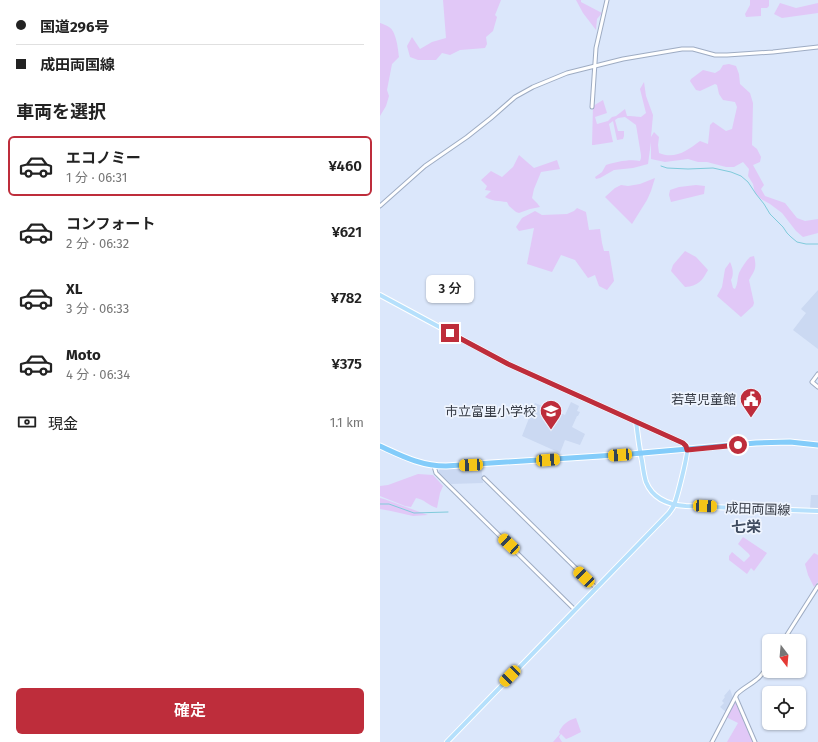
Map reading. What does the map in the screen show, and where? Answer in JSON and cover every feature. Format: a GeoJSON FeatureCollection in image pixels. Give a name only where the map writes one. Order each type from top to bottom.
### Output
{"type":"FeatureCollection","features":[{"type":"Feature","properties":{"kind":"highway"},"geometry":{"type":"LineString","coordinates":[[380,446],[422,464],[446,466],[687,450],[741,444],[790,442],[818,445]]}},
{"type":"Feature","properties":{"kind":"main road"},"geometry":{"type":"LineString","coordinates":[[380,295],[508,364],[683,443],[687,450],[675,504],[666,516],[447,742]]}},
{"type":"Feature","properties":{"kind":"main road","name":"成田両国線"},"geometry":{"type":"LineString","coordinates":[[636,422],[646,482],[653,494],[658,498],[686,506],[818,511]]}},
{"type":"Feature","properties":{"kind":"street"},"geometry":{"type":"LineString","coordinates":[[592,107],[596,48],[608,0]]}},
{"type":"Feature","properties":{"kind":"street"},"geometry":{"type":"LineString","coordinates":[[380,206],[425,166],[469,135],[520,94],[567,73],[624,59],[686,49],[701,50],[716,55],[727,55],[818,47]]}},
{"type":"Feature","properties":{"kind":"street"},"geometry":{"type":"LineString","coordinates":[[818,374],[812,382],[818,387]]}},
{"type":"Feature","properties":{"kind":"street"},"geometry":{"type":"LineString","coordinates":[[434,466],[435,473],[575,610]]}},
{"type":"Feature","properties":{"kind":"street"},"geometry":{"type":"LineString","coordinates":[[484,478],[597,588]]}},
{"type":"Feature","properties":{"kind":"street"},"geometry":{"type":"LineString","coordinates":[[787,634],[818,586]]}},
{"type":"Feature","properties":{"kind":"street"},"geometry":{"type":"LineString","coordinates":[[712,742],[738,694],[742,689],[762,674]]}},
{"type":"Feature","properties":{"kind":"street"},"geometry":{"type":"LineString","coordinates":[[736,698],[755,742]]}},
{"type":"Feature","properties":{"kind":"shaded area"},"geometry":{"type":"Polygon","coordinates":[[[443,0],[501,0],[495,15],[497,17],[493,31],[486,37],[487,44],[485,48],[460,50],[450,55],[442,53],[436,60],[418,60],[410,57],[407,46],[412,37],[420,49],[432,42],[446,38],[443,0]]]}},
{"type":"Feature","properties":{"kind":"shaded area"},"geometry":{"type":"Polygon","coordinates":[[[576,0],[581,0],[581,2],[602,13],[597,19],[596,30],[583,13],[576,0]]]}},
{"type":"Feature","properties":{"kind":"shaded area"},"geometry":{"type":"Polygon","coordinates":[[[750,0],[769,0],[769,6],[767,8],[761,8],[761,16],[746,17],[745,14],[750,5],[750,0]]]}},
{"type":"Feature","properties":{"kind":"shaded area"},"geometry":{"type":"Polygon","coordinates":[[[780,3],[796,8],[818,3],[818,13],[782,18],[774,14],[780,3]]]}},
{"type":"Feature","properties":{"kind":"shaded area"},"geometry":{"type":"Polygon","coordinates":[[[380,23],[389,27],[393,32],[399,57],[392,64],[387,90],[389,96],[386,106],[380,116],[380,23]]]}},
{"type":"Feature","properties":{"kind":"shaded area"},"geometry":{"type":"Polygon","coordinates":[[[729,64],[736,66],[740,84],[750,93],[753,103],[752,145],[757,149],[761,157],[760,162],[753,165],[764,185],[761,189],[765,196],[785,203],[797,218],[805,221],[818,219],[818,233],[803,237],[796,231],[782,213],[761,199],[755,193],[753,184],[748,176],[749,169],[743,162],[734,167],[726,167],[688,159],[665,162],[651,159],[651,142],[648,164],[633,168],[614,170],[596,179],[595,177],[602,172],[606,165],[618,162],[640,161],[641,155],[636,125],[625,117],[615,120],[618,131],[624,131],[623,139],[617,140],[613,121],[609,124],[613,142],[592,145],[593,106],[603,100],[607,113],[595,117],[597,124],[608,121],[625,109],[627,116],[641,117],[646,113],[640,89],[644,82],[646,96],[653,115],[651,137],[654,132],[659,137],[659,153],[665,155],[676,155],[686,151],[700,141],[708,144],[710,125],[713,122],[726,131],[732,129],[737,107],[735,102],[723,100],[719,94],[717,85],[715,84],[700,91],[696,90],[690,81],[703,70],[715,73],[720,70],[723,65],[729,64]]]}},
{"type":"Feature","properties":{"kind":"shaded area"},"geometry":{"type":"Polygon","coordinates":[[[519,155],[534,168],[557,160],[560,169],[541,172],[532,198],[540,207],[519,213],[509,206],[507,202],[492,200],[485,197],[491,191],[485,190],[487,186],[481,180],[491,171],[502,177],[513,167],[519,155]]]}},
{"type":"Feature","properties":{"kind":"shaded area"},"geometry":{"type":"Polygon","coordinates":[[[655,178],[647,200],[632,224],[605,197],[621,185],[628,186],[640,184],[655,178]]]}},
{"type":"Feature","properties":{"kind":"shaded area"},"geometry":{"type":"Polygon","coordinates":[[[696,185],[705,186],[704,194],[671,202],[669,195],[670,190],[679,187],[696,185]]]}},
{"type":"Feature","properties":{"kind":"shaded area"},"geometry":{"type":"Polygon","coordinates":[[[577,208],[586,212],[589,230],[600,229],[604,251],[609,251],[614,281],[607,290],[599,286],[595,275],[588,278],[575,260],[561,255],[552,272],[527,264],[534,228],[519,231],[516,227],[522,218],[535,211],[542,215],[567,214],[577,208]]]}},
{"type":"Feature","properties":{"kind":"shaded area"},"geometry":{"type":"Polygon","coordinates":[[[685,251],[696,257],[708,270],[699,282],[685,287],[671,271],[673,265],[685,251]]]}},
{"type":"Feature","properties":{"kind":"shaded area"},"geometry":{"type":"Polygon","coordinates":[[[754,256],[755,269],[749,280],[754,303],[753,306],[741,317],[717,296],[722,287],[725,269],[730,262],[733,271],[731,280],[733,288],[735,289],[741,269],[750,257],[754,256]]]}},
{"type":"Feature","properties":{"kind":"shaded area"},"geometry":{"type":"Polygon","coordinates":[[[818,290],[818,349],[793,330],[806,313],[801,309],[818,290]]]}},
{"type":"Feature","properties":{"kind":"shaded area","name":"市立富里小学校"},"geometry":{"type":"Polygon","coordinates":[[[571,402],[579,406],[577,411],[580,412],[572,427],[585,434],[580,445],[565,440],[560,453],[522,436],[535,403],[565,415],[571,402]]]}},
{"type":"Feature","properties":{"kind":"shaded area"},"geometry":{"type":"Polygon","coordinates":[[[481,466],[483,483],[451,484],[438,472],[440,469],[481,466]]]}},
{"type":"Feature","properties":{"kind":"shaded area"},"geometry":{"type":"Polygon","coordinates":[[[418,474],[433,475],[443,486],[437,508],[416,498],[411,507],[380,496],[380,486],[388,485],[418,474]]]}},
{"type":"Feature","properties":{"kind":"shaded area"},"geometry":{"type":"Polygon","coordinates":[[[811,495],[818,495],[818,509],[810,509],[811,495]]]}},
{"type":"Feature","properties":{"kind":"shaded area"},"geometry":{"type":"Polygon","coordinates":[[[380,498],[428,515],[413,516],[380,509],[380,498]]]}},
{"type":"Feature","properties":{"kind":"shaded area"},"geometry":{"type":"Polygon","coordinates":[[[743,537],[767,553],[754,571],[751,568],[747,574],[729,560],[729,556],[732,552],[744,562],[750,556],[738,544],[743,537]]]}},
{"type":"Feature","properties":{"kind":"shaded area"},"geometry":{"type":"Polygon","coordinates":[[[814,553],[818,555],[818,582],[814,587],[808,575],[805,564],[814,553]]]}},
{"type":"Feature","properties":{"kind":"shaded area"},"geometry":{"type":"Polygon","coordinates":[[[730,689],[733,698],[726,712],[720,707],[724,703],[722,701],[725,697],[724,696],[730,689]]]}},
{"type":"Feature","properties":{"kind":"shaded area"},"geometry":{"type":"Polygon","coordinates":[[[735,702],[753,741],[752,742],[727,742],[738,723],[726,717],[735,702]]]}},
{"type":"Feature","properties":{"kind":"shaded area"},"geometry":{"type":"Polygon","coordinates":[[[576,718],[581,732],[566,739],[561,734],[559,737],[562,742],[553,742],[560,734],[560,729],[568,721],[576,718]]]}},
{"type":"Feature","properties":{"kind":"waterway"},"geometry":{"type":"LineString","coordinates":[[661,166],[667,168],[688,169],[713,168],[741,176],[748,182],[770,214],[791,237],[797,242],[818,244]]}},
{"type":"Feature","properties":{"kind":"waterway"},"geometry":{"type":"LineString","coordinates":[[380,504],[389,504],[414,513],[448,512]]}},
{"type":"Feature","properties":{"kind":"place","name":"若草児童館"},"geometry":{"type":"Point","coordinates":[751,418]}},
{"type":"Feature","properties":{"kind":"place","name":"市立富里小学校"},"geometry":{"type":"Point","coordinates":[551,430]}},
{"type":"Feature","properties":{"kind":"district","name":"七栄"},"geometry":{"type":"Point","coordinates":[746,527]}},
{"type":"Feature","properties":{"kind":"route"},"geometry":{"type":"LineString","coordinates":[[450,333],[508,364],[683,443],[687,450],[738,445]]}}]}
